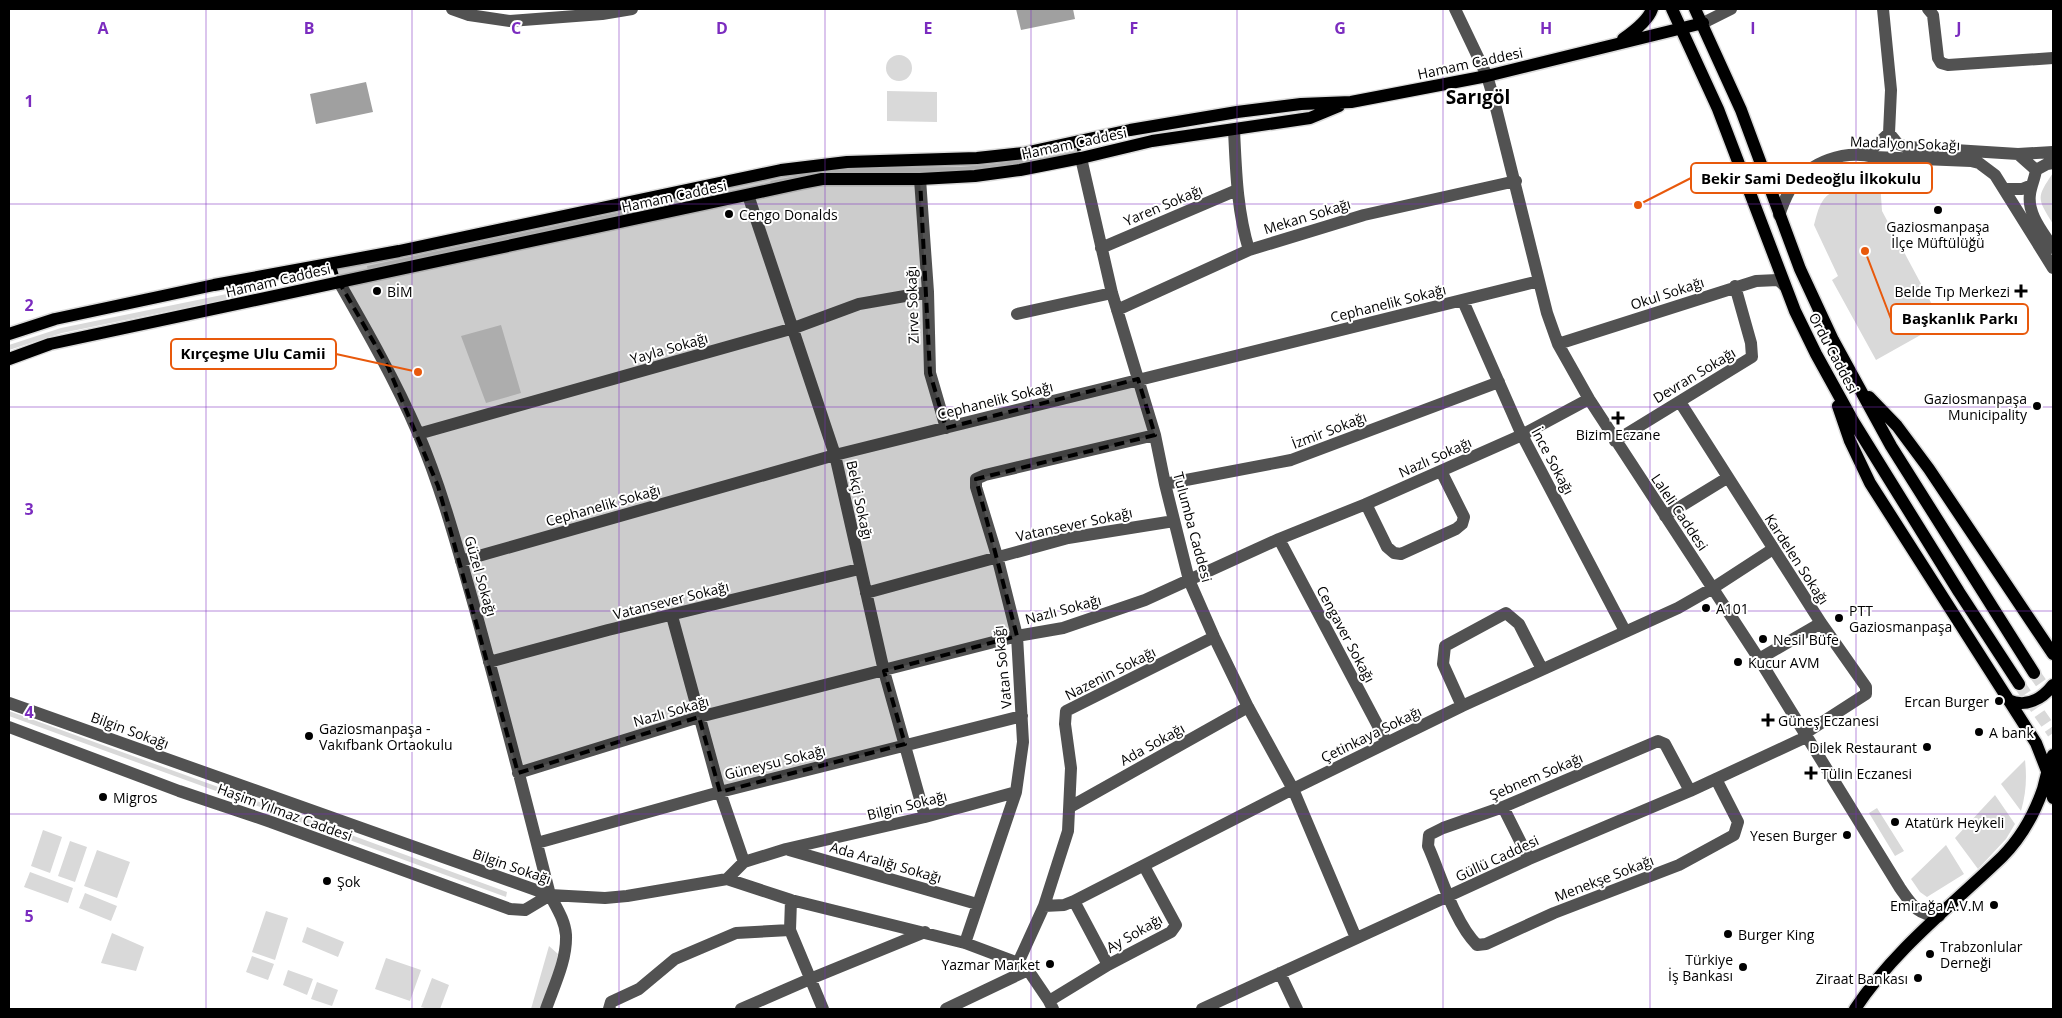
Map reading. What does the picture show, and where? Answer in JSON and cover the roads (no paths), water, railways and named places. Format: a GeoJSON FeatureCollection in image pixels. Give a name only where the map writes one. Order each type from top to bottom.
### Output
{"type":"FeatureCollection","features":[{"type":"Feature","properties":{"kind":"main road"},"geometry":{"type":"LineString","coordinates":[[1617,44],[1636,30],[1652,9]]}},
{"type":"Feature","properties":{"kind":"main road","name":"Ordu Caddesi"},"geometry":{"type":"LineString","coordinates":[[1672,9],[1718,109],[1795,311],[1834,387],[1959,592],[2020,684]]}},
{"type":"Feature","properties":{"kind":"main road","name":"Ordu Caddesi"},"geometry":{"type":"LineString","coordinates":[[1695,9],[1761,159],[1779,214],[1808,287],[1855,383],[1891,446],[2034,673]]}},
{"type":"Feature","properties":{"kind":"main road","name":"Hamam Caddesi"},"geometry":{"type":"LineString","coordinates":[[9,334],[55,319],[214,285],[429,245],[810,166],[847,162],[977,158],[1024,153],[1077,141],[1237,112],[1301,104],[1351,102],[1487,76],[1702,23]]}},
{"type":"Feature","properties":{"kind":"main road","name":"Hamam Caddesi"},"geometry":{"type":"LineString","coordinates":[[9,359],[50,344],[822,180],[920,179],[993,173],[1081,158],[1152,140],[1310,118],[1351,102]]}},
{"type":"Feature","properties":{"kind":"main road"},"geometry":{"type":"LineString","coordinates":[[1077,141],[1081,158]]}},
{"type":"Feature","properties":{"kind":"main road"},"geometry":{"type":"LineString","coordinates":[[746,178],[748,195]]}},
{"type":"Feature","properties":{"kind":"main road"},"geometry":{"type":"LineString","coordinates":[[334,263],[339,282]]}},
{"type":"Feature","properties":{"kind":"main road"},"geometry":{"type":"LineString","coordinates":[[283,273],[289,293]]}},
{"type":"Feature","properties":{"kind":"main road"},"geometry":{"type":"LineString","coordinates":[[1855,383],[1897,426],[1929,470],[2053,654]]}},
{"type":"Feature","properties":{"kind":"main road"},"geometry":{"type":"LineString","coordinates":[[1834,387],[1850,440],[1870,483],[2036,743],[2047,771],[2053,798]]}},
{"type":"Feature","properties":{"kind":"main road"},"geometry":{"type":"LineString","coordinates":[[2008,700],[2028,703],[2042,696],[2053,685]]}},
{"type":"Feature","properties":{"kind":"main road"},"geometry":{"type":"LineString","coordinates":[[1854,1009],[1900,953],[2016,842],[2026,828],[2042,790],[2053,755]]}},
{"type":"Feature","properties":{"kind":"street"},"geometry":{"type":"LineString","coordinates":[[452,9],[469,15],[602,14],[632,9]]}},
{"type":"Feature","properties":{"kind":"street","name":"Laleli Caddesi"},"geometry":{"type":"LineString","coordinates":[[1455,9],[1487,76],[1516,181],[1539,281],[1558,344],[1614,441],[1759,659],[1912,905],[1922,914],[1939,916]]}},
{"type":"Feature","properties":{"kind":"street"},"geometry":{"type":"LineString","coordinates":[[1702,23],[1731,9]]}},
{"type":"Feature","properties":{"kind":"street"},"geometry":{"type":"LineString","coordinates":[[1860,153],[1872,149],[1889,133],[1891,90],[1883,9]]}},
{"type":"Feature","properties":{"kind":"street"},"geometry":{"type":"LineString","coordinates":[[1928,9],[1933,15],[1937,52],[1941,63],[1948,65],[2053,58]]}},
{"type":"Feature","properties":{"kind":"street"},"geometry":{"type":"LineString","coordinates":[[1234,130],[1237,190],[1242,228],[1249,250]]}},
{"type":"Feature","properties":{"kind":"street","name":"Madalyon Sokağı"},"geometry":{"type":"LineString","coordinates":[[1889,133],[1898,144],[1907,147],[2018,154],[2053,152]]}},
{"type":"Feature","properties":{"kind":"street","name":"Madalyon Sokağı"},"geometry":{"type":"LineString","coordinates":[[1779,214],[1792,187],[1809,168],[1843,155],[1860,153],[1874,156],[1971,161],[1979,163],[1994,174]]}},
{"type":"Feature","properties":{"kind":"street"},"geometry":{"type":"LineString","coordinates":[[2036,170],[2018,154],[2002,161],[1994,174],[2053,268]]}},
{"type":"Feature","properties":{"kind":"street","name":"Tulumba Caddesi"},"geometry":{"type":"LineString","coordinates":[[1081,158],[1112,293],[1155,435],[1189,580],[1248,707],[1293,789],[1356,938]]}},
{"type":"Feature","properties":{"kind":"street"},"geometry":{"type":"LineString","coordinates":[[2053,163],[2036,170],[2030,203],[2037,223],[2053,248]]}},
{"type":"Feature","properties":{"kind":"street","name":"Zirve Sokağı"},"geometry":{"type":"LineString","coordinates":[[920,179],[928,292],[930,373],[946,428]]}},
{"type":"Feature","properties":{"kind":"street","name":"Mekan Sokağı"},"geometry":{"type":"LineString","coordinates":[[1117,310],[1249,250],[1364,215],[1516,181]]}},
{"type":"Feature","properties":{"kind":"street"},"geometry":{"type":"LineString","coordinates":[[2004,189],[2022,189],[2032,185]]}},
{"type":"Feature","properties":{"kind":"street","name":"Yaren Sokağı"},"geometry":{"type":"LineString","coordinates":[[1101,248],[1237,190]]}},
{"type":"Feature","properties":{"kind":"street","name":"Bekçi Sokağı"},"geometry":{"type":"LineString","coordinates":[[748,195],[835,455],[859,569],[884,671],[925,817]]}},
{"type":"Feature","properties":{"kind":"street","name":"Okul Sokağı"},"geometry":{"type":"LineString","coordinates":[[1558,344],[1735,286],[1770,279],[1778,280],[1785,286]]}},
{"type":"Feature","properties":{"kind":"street","name":"Cephanelik Sokağı"},"geometry":{"type":"LineString","coordinates":[[461,561],[835,455],[1539,281]]}},
{"type":"Feature","properties":{"kind":"street","name":"Güzel Sokağı"},"geometry":{"type":"LineString","coordinates":[[339,282],[388,367],[418,434],[438,486],[490,662],[550,895],[562,919],[566,935],[562,963],[546,1009]]}},
{"type":"Feature","properties":{"kind":"street","name":"Devran Sokağı"},"geometry":{"type":"LineString","coordinates":[[1614,441],[1752,357],[1751,343],[1735,286]]}},
{"type":"Feature","properties":{"kind":"street","name":"Yayla Sokağı"},"geometry":{"type":"LineString","coordinates":[[418,434],[794,328],[859,304],[928,292]]}},
{"type":"Feature","properties":{"kind":"street"},"geometry":{"type":"LineString","coordinates":[[1017,314],[1112,293]]}},
{"type":"Feature","properties":{"kind":"street","name":"İnce Sokağı"},"geometry":{"type":"LineString","coordinates":[[1463,301],[1522,435],[1625,631]]}},
{"type":"Feature","properties":{"kind":"street","name":"İzmir Sokağı"},"geometry":{"type":"LineString","coordinates":[[1165,484],[1291,460],[1499,382]]}},
{"type":"Feature","properties":{"kind":"street","name":"Nazlı Sokağı"},"geometry":{"type":"LineString","coordinates":[[518,773],[699,717],[1017,636],[1063,628],[1145,600],[1279,539],[1366,504],[1522,435],[1589,399]]}},
{"type":"Feature","properties":{"kind":"street","name":"Kardelen Sokağı"},"geometry":{"type":"LineString","coordinates":[[1680,402],[1821,623],[1866,687],[1866,694],[1805,735]]}},
{"type":"Feature","properties":{"kind":"street","name":"Vatan Sokağı"},"geometry":{"type":"LineString","coordinates":[[965,943],[1016,792],[1023,742],[1017,636],[997,556],[976,487],[976,479],[985,475],[1155,435]]}},
{"type":"Feature","properties":{"kind":"street"},"geometry":{"type":"LineString","coordinates":[[1366,504],[1387,546],[1394,553],[1401,554],[1456,529],[1462,524],[1464,518],[1440,472]]}},
{"type":"Feature","properties":{"kind":"street"},"geometry":{"type":"LineString","coordinates":[[1665,516],[1727,478]]}},
{"type":"Feature","properties":{"kind":"street","name":"Vatansever Sokağı"},"geometry":{"type":"LineString","coordinates":[[866,593],[1068,538],[1174,521]]}},
{"type":"Feature","properties":{"kind":"street","name":"Cengaver Sokağı"},"geometry":{"type":"LineString","coordinates":[[1279,539],[1387,743]]}},
{"type":"Feature","properties":{"kind":"street","name":"Çetinkaya Sokağı"},"geometry":{"type":"LineString","coordinates":[[1044,906],[1064,905],[1074,901],[1293,789],[1462,706],[1678,608],[1773,549]]}},
{"type":"Feature","properties":{"kind":"street","name":"Vatansever Sokağı"},"geometry":{"type":"LineString","coordinates":[[490,662],[608,630],[672,616],[859,569]]}},
{"type":"Feature","properties":{"kind":"street"},"geometry":{"type":"LineString","coordinates":[[1462,706],[1443,664],[1445,646],[1506,613],[1519,624],[1542,669]]}},
{"type":"Feature","properties":{"kind":"street"},"geometry":{"type":"LineString","coordinates":[[672,616],[720,792],[744,862]]}},
{"type":"Feature","properties":{"kind":"street"},"geometry":{"type":"LineString","coordinates":[[1759,659],[1821,623]]}},
{"type":"Feature","properties":{"kind":"street","name":"Nazenin Sokağı"},"geometry":{"type":"LineString","coordinates":[[1023,967],[1068,831],[1071,768],[1065,724],[1066,711],[1214,637]]}},
{"type":"Feature","properties":{"kind":"street","name":"Bilgin Sokağı"},"geometry":{"type":"LineString","coordinates":[[9,703],[550,895],[605,898],[627,896],[727,878],[744,862],[786,849],[925,817],[1016,792]]}},
{"type":"Feature","properties":{"kind":"street","name":"Ada Sokağı"},"geometry":{"type":"LineString","coordinates":[[1070,807],[1248,707]]}},
{"type":"Feature","properties":{"kind":"street","name":"Güneysu Sokağı"},"geometry":{"type":"LineString","coordinates":[[537,843],[720,792],[1022,716]]}},
{"type":"Feature","properties":{"kind":"street","name":"Haşim Yılmaz Caddesi"},"geometry":{"type":"LineString","coordinates":[[9,727],[179,791],[271,822],[510,909],[525,910],[550,895]]}},
{"type":"Feature","properties":{"kind":"street","name":"Güllü Caddesi"},"geometry":{"type":"LineString","coordinates":[[1202,1009],[1529,859],[1690,791],[1805,735]]}},
{"type":"Feature","properties":{"kind":"street","name":"Şebnem Sokağı"},"geometry":{"type":"LineString","coordinates":[[1450,896],[1428,846],[1429,835],[1442,828],[1504,807],[1658,741],[1665,744],[1690,791]]}},
{"type":"Feature","properties":{"kind":"street","name":"Menekşe Sokağı"},"geometry":{"type":"LineString","coordinates":[[1450,896],[1455,912],[1468,936],[1477,945],[1486,944],[1554,914],[1679,865],[1724,842],[1734,835],[1738,828],[1738,822],[1716,779]]}},
{"type":"Feature","properties":{"kind":"street"},"geometry":{"type":"LineString","coordinates":[[271,822],[279,800]]}},
{"type":"Feature","properties":{"kind":"street"},"geometry":{"type":"LineString","coordinates":[[1504,807],[1529,859]]}},
{"type":"Feature","properties":{"kind":"street","name":"Ada Aralığı Sokağı"},"geometry":{"type":"LineString","coordinates":[[786,849],[978,904]]}},
{"type":"Feature","properties":{"kind":"street","name":"Ay Sokağı"},"geometry":{"type":"LineString","coordinates":[[1051,1005],[1108,965],[1171,932],[1176,924],[1144,866]]}},
{"type":"Feature","properties":{"kind":"street"},"geometry":{"type":"LineString","coordinates":[[727,878],[791,900],[965,943],[1023,967],[1051,1005]]}},
{"type":"Feature","properties":{"kind":"street"},"geometry":{"type":"LineString","coordinates":[[791,900],[790,930],[823,1009]]}},
{"type":"Feature","properties":{"kind":"street"},"geometry":{"type":"LineString","coordinates":[[1074,901],[1108,965]]}},
{"type":"Feature","properties":{"kind":"street"},"geometry":{"type":"LineString","coordinates":[[609,1009],[611,1002],[639,989],[675,958],[736,933],[790,930]]}},
{"type":"Feature","properties":{"kind":"street"},"geometry":{"type":"LineString","coordinates":[[741,1009],[925,932]]}},
{"type":"Feature","properties":{"kind":"street"},"geometry":{"type":"LineString","coordinates":[[946,1009],[1023,967]]}},
{"type":"Feature","properties":{"kind":"street"},"geometry":{"type":"LineString","coordinates":[[1280,973],[1296,1009]]}},
{"type":"Feature","properties":{"kind":"tunnel"},"geometry":{"type":"LineString","coordinates":[[2034,673],[2053,700]]}},
{"type":"Feature","properties":{"kind":"tunnel"},"geometry":{"type":"LineString","coordinates":[[2019,684],[2053,733]]}},
{"type":"Feature","properties":{"kind":"place","name":"Bekir Sami Dedeoğlu İlkokulu"},"geometry":{"type":"Point","coordinates":[1638,205]}},
{"type":"Feature","properties":{"kind":"place","name":"Gaziosmanpaşa İlçe Müftülüğü"},"geometry":{"type":"Point","coordinates":[1938,210]}},
{"type":"Feature","properties":{"kind":"place","name":"Cengo Donalds"},"geometry":{"type":"Point","coordinates":[729,214]}},
{"type":"Feature","properties":{"kind":"place","name":"Başkanlık Parkı"},"geometry":{"type":"Point","coordinates":[1865,251]}},
{"type":"Feature","properties":{"kind":"place","name":"BİM"},"geometry":{"type":"Point","coordinates":[377,291]}},
{"type":"Feature","properties":{"kind":"place","name":"Belde Tıp Merkezi"},"geometry":{"type":"Point","coordinates":[2021,291]}},
{"type":"Feature","properties":{"kind":"place","name":"Kırçeşme Ulu Camii"},"geometry":{"type":"Point","coordinates":[418,372]}},
{"type":"Feature","properties":{"kind":"place","name":"Gaziosmanpaşa Municipality"},"geometry":{"type":"Point","coordinates":[2037,406]}},
{"type":"Feature","properties":{"kind":"place","name":"Bizim Eczane"},"geometry":{"type":"Point","coordinates":[1618,418]}},
{"type":"Feature","properties":{"kind":"place","name":"A101"},"geometry":{"type":"Point","coordinates":[1706,608]}},
{"type":"Feature","properties":{"kind":"place","name":"PTT Gaziosmanpaşa"},"geometry":{"type":"Point","coordinates":[1839,618]}},
{"type":"Feature","properties":{"kind":"place","name":"Nesil Büfe"},"geometry":{"type":"Point","coordinates":[1763,639]}},
{"type":"Feature","properties":{"kind":"place","name":"Kucur AVM"},"geometry":{"type":"Point","coordinates":[1738,662]}},
{"type":"Feature","properties":{"kind":"place","name":"Ercan Burger"},"geometry":{"type":"Point","coordinates":[1999,701]}},
{"type":"Feature","properties":{"kind":"place","name":"Güneş Eczanesi"},"geometry":{"type":"Point","coordinates":[1768,720]}},
{"type":"Feature","properties":{"kind":"place","name":"A bank"},"geometry":{"type":"Point","coordinates":[1979,732]}},
{"type":"Feature","properties":{"kind":"place","name":"Gaziosmanpaşa - Vakıfbank Ortaokulu"},"geometry":{"type":"Point","coordinates":[309,736]}},
{"type":"Feature","properties":{"kind":"place","name":"Dilek Restaurant"},"geometry":{"type":"Point","coordinates":[1927,747]}},
{"type":"Feature","properties":{"kind":"place","name":"Tülin Eczanesi"},"geometry":{"type":"Point","coordinates":[1811,773]}},
{"type":"Feature","properties":{"kind":"place","name":"Migros"},"geometry":{"type":"Point","coordinates":[103,797]}},
{"type":"Feature","properties":{"kind":"place","name":"Atatürk Heykeli"},"geometry":{"type":"Point","coordinates":[1895,822]}},
{"type":"Feature","properties":{"kind":"place","name":"Yesen Burger"},"geometry":{"type":"Point","coordinates":[1847,835]}},
{"type":"Feature","properties":{"kind":"place","name":"Şok"},"geometry":{"type":"Point","coordinates":[327,881]}},
{"type":"Feature","properties":{"kind":"place","name":"Emirağa A.V.M"},"geometry":{"type":"Point","coordinates":[1994,905]}},
{"type":"Feature","properties":{"kind":"place","name":"Burger King"},"geometry":{"type":"Point","coordinates":[1728,934]}},
{"type":"Feature","properties":{"kind":"place","name":"Trabzonlular Derneği"},"geometry":{"type":"Point","coordinates":[1930,954]}},
{"type":"Feature","properties":{"kind":"place","name":"Yazmar Market"},"geometry":{"type":"Point","coordinates":[1050,964]}},
{"type":"Feature","properties":{"kind":"place","name":"Türkiye İş Bankası"},"geometry":{"type":"Point","coordinates":[1743,967]}},
{"type":"Feature","properties":{"kind":"place","name":"Ziraat Bankası"},"geometry":{"type":"Point","coordinates":[1918,978]}},
{"type":"Feature","properties":{"kind":"district","name":"Sarıgöl"},"geometry":{"type":"Point","coordinates":[1478,97]}}]}
